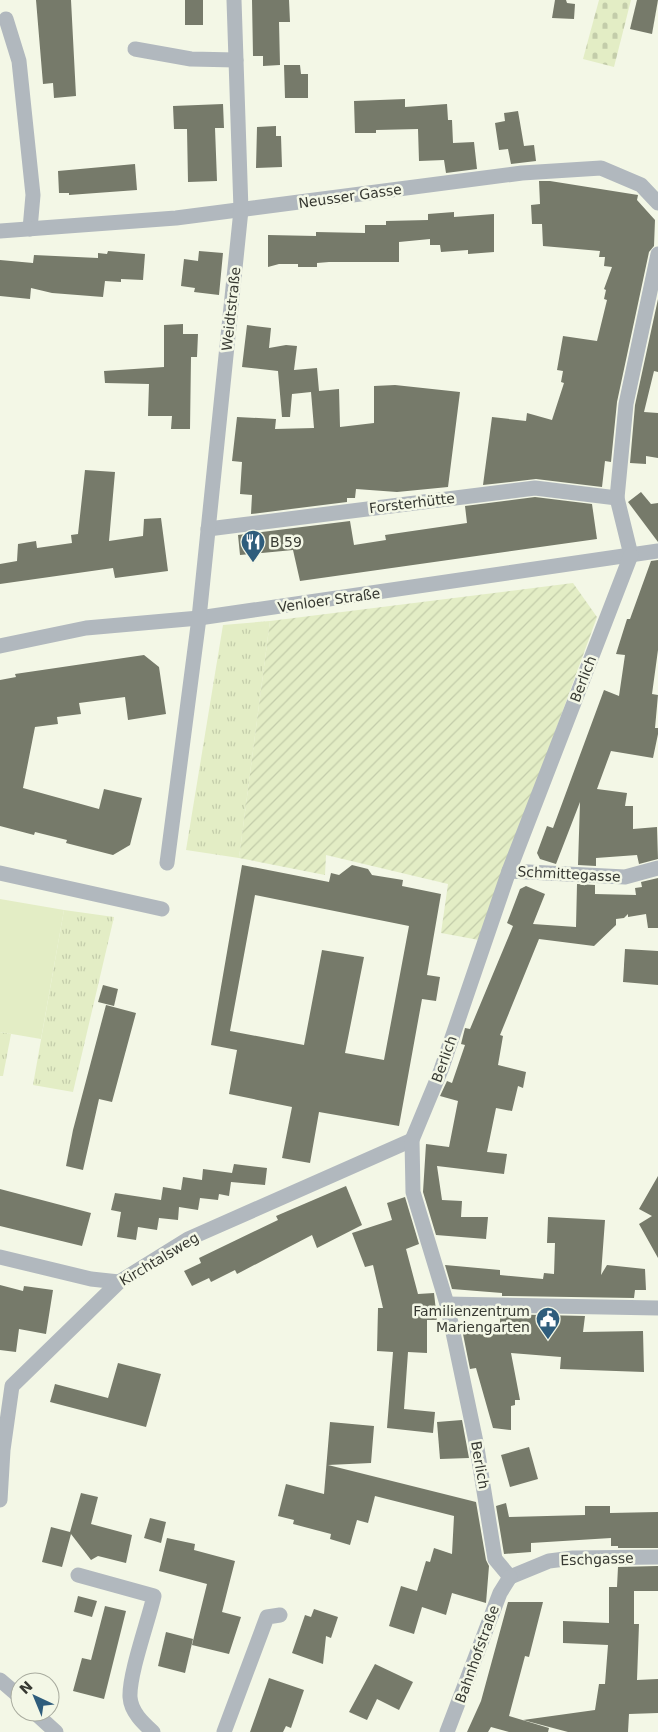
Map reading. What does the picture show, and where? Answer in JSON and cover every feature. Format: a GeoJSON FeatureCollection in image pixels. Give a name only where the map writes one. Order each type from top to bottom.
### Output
{"type":"FeatureCollection","features":[{"type":"Feature","properties":{"kind":"street","name":"Weidtstraße"},"geometry":{"type":"LineString","coordinates":[[167,863],[199,618],[241,210],[234,0]]}},
{"type":"Feature","properties":{"kind":"street"},"geometry":{"type":"LineString","coordinates":[[6,19],[19,61],[32,195],[30,229]]}},
{"type":"Feature","properties":{"kind":"street"},"geometry":{"type":"LineString","coordinates":[[135,49],[191,59],[236,60]]}},
{"type":"Feature","properties":{"kind":"street","name":"Neusser Gasse"},"geometry":{"type":"LineString","coordinates":[[0,231],[176,218],[522,173],[602,168],[641,185],[658,203]]}},
{"type":"Feature","properties":{"kind":"street"},"geometry":{"type":"LineString","coordinates":[[631,555],[617,498],[626,404],[658,254]]}},
{"type":"Feature","properties":{"kind":"street","name":"Forsterhütte"},"geometry":{"type":"LineString","coordinates":[[208,529],[535,488],[617,498]]}},
{"type":"Feature","properties":{"kind":"street","name":"Venloer Straße"},"geometry":{"type":"LineString","coordinates":[[0,646],[86,628],[199,618],[658,551]]}},
{"type":"Feature","properties":{"kind":"street","name":"Berlich"},"geometry":{"type":"LineString","coordinates":[[510,1577],[495,1559],[476,1442],[446,1304],[413,1192],[412,1140],[441,1070],[509,871],[631,555]]}},
{"type":"Feature","properties":{"kind":"street","name":"Schmittegasse"},"geometry":{"type":"LineString","coordinates":[[509,871],[625,877],[658,868]]}},
{"type":"Feature","properties":{"kind":"street"},"geometry":{"type":"LineString","coordinates":[[0,873],[162,909]]}},
{"type":"Feature","properties":{"kind":"street","name":"Kirchtalsweg"},"geometry":{"type":"LineString","coordinates":[[0,1500],[3,1450],[12,1386],[118,1282],[188,1239],[412,1140]]}},
{"type":"Feature","properties":{"kind":"street"},"geometry":{"type":"LineString","coordinates":[[0,1257],[91,1279],[118,1282]]}},
{"type":"Feature","properties":{"kind":"street"},"geometry":{"type":"LineString","coordinates":[[446,1304],[658,1308]]}},
{"type":"Feature","properties":{"kind":"street","name":"Eschgasse"},"geometry":{"type":"LineString","coordinates":[[510,1577],[549,1561],[573,1558],[658,1557]]}},
{"type":"Feature","properties":{"kind":"street"},"geometry":{"type":"LineString","coordinates":[[78,1575],[154,1596],[132,1681],[130,1698],[135,1712],[153,1732]]}},
{"type":"Feature","properties":{"kind":"street","name":"Bahnhofstraße"},"geometry":{"type":"LineString","coordinates":[[447,1732],[500,1592],[510,1577]]}},
{"type":"Feature","properties":{"kind":"street"},"geometry":{"type":"LineString","coordinates":[[224,1732],[267,1618],[280,1615]]}},
{"type":"Feature","properties":{"kind":"street"},"geometry":{"type":"LineString","coordinates":[[0,1680],[10,1688]]}},
{"type":"Feature","properties":{"kind":"street"},"geometry":{"type":"LineString","coordinates":[[45,1722],[56,1732]]}},
{"type":"Feature","properties":{"kind":"green space"},"geometry":{"type":"Polygon","coordinates":[[[599,0],[631,0],[614,67],[583,59],[599,0]]]}},
{"type":"Feature","properties":{"kind":"green space"},"geometry":{"type":"Polygon","coordinates":[[[573,583],[597,617],[479,940],[441,933],[448,884],[326,855],[325,875],[239,858],[270,621],[573,583]]]}},
{"type":"Feature","properties":{"kind":"green space"},"geometry":{"type":"Polygon","coordinates":[[[270,621],[239,858],[186,850],[223,625],[270,621]]]}},
{"type":"Feature","properties":{"kind":"green space"},"geometry":{"type":"Polygon","coordinates":[[[0,899],[64,910],[41,1039],[0,1032],[0,899]]]}},
{"type":"Feature","properties":{"kind":"green space"},"geometry":{"type":"Polygon","coordinates":[[[64,910],[114,917],[73,1092],[33,1085],[64,910]]]}},
{"type":"Feature","properties":{"kind":"green space"},"geometry":{"type":"Polygon","coordinates":[[[0,1032],[11,1034],[3,1076],[0,1076],[0,1032]]]}},
{"type":"Feature","properties":{"kind":"building"},"geometry":{"type":"Polygon","coordinates":[[[36,0],[71,0],[76,96],[54,98],[53,83],[43,84],[36,0]]]}},
{"type":"Feature","properties":{"kind":"building"},"geometry":{"type":"Polygon","coordinates":[[[185,0],[203,0],[203,25],[185,25],[185,0]]]}},
{"type":"Feature","properties":{"kind":"building"},"geometry":{"type":"Polygon","coordinates":[[[252,0],[289,0],[290,22],[279,22],[280,65],[263,66],[263,56],[253,56],[252,0]]]}},
{"type":"Feature","properties":{"kind":"building"},"geometry":{"type":"Polygon","coordinates":[[[555,0],[566,0],[567,3],[575,4],[574,19],[552,18],[555,0]]]}},
{"type":"Feature","properties":{"kind":"building"},"geometry":{"type":"Polygon","coordinates":[[[637,0],[658,0],[652,34],[630,29],[637,0]]]}},
{"type":"Feature","properties":{"kind":"building"},"geometry":{"type":"Polygon","coordinates":[[[284,65],[300,65],[301,74],[308,74],[308,98],[285,98],[284,65]]]}},
{"type":"Feature","properties":{"kind":"building"},"geometry":{"type":"Polygon","coordinates":[[[405,99],[405,107],[447,104],[448,120],[452,120],[453,143],[474,142],[477,169],[446,173],[444,160],[419,161],[418,129],[376,130],[376,133],[355,133],[354,101],[405,99]]]}},
{"type":"Feature","properties":{"kind":"building"},"geometry":{"type":"Polygon","coordinates":[[[223,104],[224,128],[215,128],[217,181],[188,182],[187,129],[174,129],[173,106],[223,104]]]}},
{"type":"Feature","properties":{"kind":"building"},"geometry":{"type":"Polygon","coordinates":[[[518,111],[524,146],[534,145],[536,161],[511,164],[508,149],[499,150],[495,123],[505,121],[504,113],[518,111]]]}},
{"type":"Feature","properties":{"kind":"building"},"geometry":{"type":"Polygon","coordinates":[[[276,126],[276,136],[281,136],[282,167],[256,168],[257,127],[276,126]]]}},
{"type":"Feature","properties":{"kind":"building"},"geometry":{"type":"Polygon","coordinates":[[[135,164],[137,190],[69,195],[69,193],[59,193],[58,171],[135,164]]]}},
{"type":"Feature","properties":{"kind":"building"},"geometry":{"type":"Polygon","coordinates":[[[539,181],[550,181],[638,195],[637,200],[655,220],[654,246],[649,252],[617,402],[611,462],[605,461],[602,487],[536,479],[483,485],[492,417],[526,421],[527,413],[552,420],[564,383],[561,382],[563,371],[557,370],[563,336],[597,341],[607,300],[604,299],[606,290],[604,289],[612,267],[604,266],[605,257],[599,257],[600,251],[543,246],[542,224],[532,224],[531,205],[540,204],[539,181]]]}},
{"type":"Feature","properties":{"kind":"building"},"geometry":{"type":"Polygon","coordinates":[[[454,212],[454,217],[494,214],[494,252],[468,254],[468,250],[441,252],[440,245],[430,245],[430,239],[399,242],[399,262],[329,262],[317,263],[317,267],[279,264],[268,267],[268,235],[316,236],[316,232],[365,233],[365,225],[386,225],[386,221],[428,220],[428,214],[454,212]]]}},
{"type":"Feature","properties":{"kind":"building"},"geometry":{"type":"Polygon","coordinates":[[[108,251],[145,254],[143,280],[121,279],[121,282],[105,281],[103,297],[52,293],[31,288],[30,299],[0,296],[0,260],[33,263],[34,255],[98,258],[98,253],[107,254],[108,251]]]}},
{"type":"Feature","properties":{"kind":"building"},"geometry":{"type":"Polygon","coordinates":[[[199,251],[223,253],[219,295],[194,292],[195,288],[181,286],[184,259],[198,261],[199,251]]]}},
{"type":"Feature","properties":{"kind":"building"},"geometry":{"type":"Polygon","coordinates":[[[658,299],[658,372],[654,371],[644,412],[658,413],[658,458],[646,456],[646,464],[630,463],[635,405],[658,299]]]}},
{"type":"Feature","properties":{"kind":"building"},"geometry":{"type":"Polygon","coordinates":[[[183,324],[183,334],[198,334],[197,357],[191,357],[190,429],[171,429],[172,416],[148,416],[149,384],[105,383],[104,371],[164,367],[164,325],[183,324]]]}},
{"type":"Feature","properties":{"kind":"building"},"geometry":{"type":"Polygon","coordinates":[[[247,325],[271,328],[269,348],[286,345],[297,346],[294,370],[317,368],[319,391],[339,389],[340,427],[374,423],[374,386],[395,385],[460,392],[448,487],[397,492],[356,489],[355,498],[347,498],[347,502],[251,514],[252,495],[240,494],[242,462],[232,461],[237,417],[276,419],[275,429],[314,428],[311,392],[292,394],[290,417],[282,417],[278,371],[242,367],[247,325]]]}},
{"type":"Feature","properties":{"kind":"building"},"geometry":{"type":"Polygon","coordinates":[[[85,470],[115,472],[109,541],[143,536],[144,519],[161,518],[168,571],[115,578],[113,568],[0,584],[0,564],[17,561],[18,544],[36,541],[37,548],[72,543],[71,535],[78,534],[85,470]]]}},
{"type":"Feature","properties":{"kind":"building"},"geometry":{"type":"Polygon","coordinates":[[[641,492],[651,504],[658,503],[658,542],[628,502],[641,492]]]}},
{"type":"Feature","properties":{"kind":"building"},"geometry":{"type":"Polygon","coordinates":[[[535,497],[592,504],[597,539],[300,581],[293,550],[240,555],[238,535],[350,521],[354,545],[386,540],[385,535],[467,523],[465,506],[535,497]]]}},
{"type":"Feature","properties":{"kind":"building"},"geometry":{"type":"Polygon","coordinates":[[[658,560],[658,650],[652,694],[658,695],[655,728],[658,728],[658,734],[653,758],[611,751],[597,789],[627,793],[625,806],[633,806],[633,829],[657,827],[658,859],[639,864],[637,855],[596,858],[596,866],[578,865],[580,802],[556,864],[540,859],[537,853],[547,826],[553,828],[604,690],[619,696],[625,655],[616,654],[627,619],[630,619],[651,561],[658,560]]]}},
{"type":"Feature","properties":{"kind":"building"},"geometry":{"type":"Polygon","coordinates":[[[144,655],[159,667],[166,714],[128,720],[125,697],[79,703],[81,714],[57,717],[58,724],[35,727],[23,788],[99,809],[104,789],[142,798],[130,845],[113,855],[66,843],[67,840],[35,832],[34,835],[0,826],[0,680],[16,677],[15,674],[144,655]]]}},
{"type":"Feature","properties":{"kind":"building"},"geometry":{"type":"Polygon","coordinates":[[[242,865],[329,882],[331,873],[339,875],[352,865],[368,869],[372,875],[403,880],[402,886],[441,894],[427,975],[440,977],[436,1001],[422,999],[399,1126],[319,1112],[310,1163],[282,1158],[292,1107],[229,1094],[237,1050],[211,1045],[242,865]],[[255,895],[230,1031],[304,1045],[322,950],[364,957],[345,1053],[384,1060],[409,926],[255,895]]]}},
{"type":"Feature","properties":{"kind":"building"},"geometry":{"type":"Polygon","coordinates":[[[658,878],[658,928],[648,928],[646,914],[628,917],[628,914],[624,918],[616,919],[616,925],[594,946],[539,939],[500,1035],[503,1036],[498,1065],[526,1072],[523,1088],[518,1086],[512,1111],[496,1108],[487,1152],[507,1154],[504,1174],[437,1166],[442,1200],[462,1201],[461,1217],[488,1217],[486,1239],[436,1235],[423,1192],[426,1144],[449,1147],[458,1101],[440,1096],[447,1081],[452,1083],[465,1045],[461,1044],[465,1028],[470,1029],[513,926],[507,923],[520,889],[526,886],[545,894],[533,924],[576,927],[577,884],[595,885],[595,894],[636,895],[635,888],[642,887],[641,882],[658,878]]]}},
{"type":"Feature","properties":{"kind":"building"},"geometry":{"type":"Polygon","coordinates":[[[625,949],[658,951],[658,985],[623,982],[625,949]]]}},
{"type":"Feature","properties":{"kind":"building"},"geometry":{"type":"Polygon","coordinates":[[[103,985],[118,989],[114,1006],[98,1002],[103,985]]]}},
{"type":"Feature","properties":{"kind":"building"},"geometry":{"type":"Polygon","coordinates":[[[106,1005],[136,1013],[112,1102],[99,1099],[83,1170],[66,1166],[73,1130],[106,1005]]]}},
{"type":"Feature","properties":{"kind":"building"},"geometry":{"type":"Polygon","coordinates":[[[234,1164],[267,1168],[265,1185],[231,1182],[229,1196],[219,1194],[218,1200],[200,1198],[198,1210],[179,1207],[178,1220],[159,1218],[157,1230],[138,1227],[136,1240],[117,1237],[121,1212],[111,1210],[115,1193],[161,1200],[163,1187],[181,1190],[183,1177],[202,1180],[203,1169],[232,1173],[234,1164]]]}},
{"type":"Feature","properties":{"kind":"building"},"geometry":{"type":"Polygon","coordinates":[[[658,1176],[658,1258],[639,1224],[652,1216],[639,1209],[658,1176]]]}},
{"type":"Feature","properties":{"kind":"building"},"geometry":{"type":"Polygon","coordinates":[[[346,1186],[362,1225],[317,1248],[312,1235],[237,1274],[235,1270],[211,1282],[209,1278],[192,1286],[184,1271],[201,1263],[199,1258],[278,1220],[276,1216],[346,1186]]]}},
{"type":"Feature","properties":{"kind":"building"},"geometry":{"type":"Polygon","coordinates":[[[0,1189],[91,1213],[82,1246],[0,1226],[0,1189]]]}},
{"type":"Feature","properties":{"kind":"building"},"geometry":{"type":"Polygon","coordinates":[[[405,1197],[419,1244],[406,1249],[418,1294],[434,1293],[437,1320],[427,1320],[427,1353],[408,1352],[404,1409],[435,1412],[433,1433],[387,1428],[393,1352],[377,1351],[378,1308],[383,1308],[373,1265],[365,1267],[352,1233],[392,1220],[387,1203],[405,1197]]]}},
{"type":"Feature","properties":{"kind":"building"},"geometry":{"type":"Polygon","coordinates":[[[548,1217],[605,1220],[601,1275],[607,1265],[645,1269],[646,1290],[635,1290],[634,1298],[502,1296],[502,1293],[452,1289],[445,1265],[500,1270],[500,1275],[543,1279],[544,1273],[554,1274],[555,1243],[547,1243],[548,1217]]]}},
{"type":"Feature","properties":{"kind":"building"},"geometry":{"type":"Polygon","coordinates":[[[0,1285],[23,1291],[24,1286],[53,1290],[46,1334],[19,1329],[16,1352],[0,1350],[0,1285]]]}},
{"type":"Feature","properties":{"kind":"building"},"geometry":{"type":"Polygon","coordinates":[[[500,1314],[585,1316],[583,1332],[643,1331],[644,1372],[560,1369],[561,1357],[511,1353],[520,1400],[515,1400],[515,1405],[511,1406],[511,1430],[493,1428],[476,1368],[470,1369],[462,1329],[500,1325],[500,1314]]]}},
{"type":"Feature","properties":{"kind":"building"},"geometry":{"type":"Polygon","coordinates":[[[118,1363],[161,1374],[146,1427],[50,1402],[55,1384],[108,1398],[118,1363]]]}},
{"type":"Feature","properties":{"kind":"building"},"geometry":{"type":"Polygon","coordinates":[[[462,1420],[469,1458],[440,1459],[437,1422],[462,1420]]]}},
{"type":"Feature","properties":{"kind":"building"},"geometry":{"type":"Polygon","coordinates":[[[330,1422],[374,1426],[371,1463],[328,1465],[476,1502],[486,1560],[489,1566],[486,1603],[452,1593],[446,1615],[422,1607],[414,1634],[389,1626],[401,1586],[417,1591],[426,1561],[430,1562],[434,1548],[452,1554],[454,1516],[375,1496],[368,1523],[357,1520],[350,1545],[330,1539],[331,1534],[293,1524],[294,1520],[278,1516],[286,1484],[324,1494],[330,1422]]]}},
{"type":"Feature","properties":{"kind":"building"},"geometry":{"type":"Polygon","coordinates":[[[529,1447],[538,1479],[510,1487],[501,1455],[529,1447]]]}},
{"type":"Feature","properties":{"kind":"building"},"geometry":{"type":"Polygon","coordinates":[[[81,1493],[98,1497],[91,1524],[132,1535],[126,1563],[98,1556],[91,1560],[71,1534],[62,1567],[42,1562],[51,1527],[70,1532],[81,1493]]]}},
{"type":"Feature","properties":{"kind":"building"},"geometry":{"type":"Polygon","coordinates":[[[506,1503],[509,1517],[585,1515],[585,1506],[610,1506],[610,1513],[658,1512],[658,1548],[618,1548],[618,1546],[611,1546],[611,1538],[531,1543],[531,1552],[504,1554],[496,1506],[506,1503]]]}},
{"type":"Feature","properties":{"kind":"building"},"geometry":{"type":"Polygon","coordinates":[[[150,1518],[166,1522],[161,1543],[144,1538],[150,1518]]]}},
{"type":"Feature","properties":{"kind":"building"},"geometry":{"type":"Polygon","coordinates":[[[167,1538],[195,1544],[194,1550],[235,1561],[222,1612],[241,1617],[229,1654],[192,1645],[207,1584],[159,1571],[167,1538]]]}},
{"type":"Feature","properties":{"kind":"building"},"geometry":{"type":"Polygon","coordinates":[[[658,1566],[658,1591],[634,1591],[634,1624],[639,1624],[637,1680],[658,1679],[658,1713],[629,1714],[628,1732],[568,1732],[523,1720],[595,1710],[599,1684],[605,1684],[608,1645],[563,1643],[563,1621],[609,1623],[609,1587],[617,1587],[618,1567],[658,1566]]]}},
{"type":"Feature","properties":{"kind":"building"},"geometry":{"type":"Polygon","coordinates":[[[78,1596],[97,1601],[92,1617],[74,1612],[78,1596]]]}},
{"type":"Feature","properties":{"kind":"building"},"geometry":{"type":"Polygon","coordinates":[[[508,1602],[543,1602],[529,1657],[525,1656],[509,1716],[549,1728],[548,1732],[509,1732],[491,1727],[488,1732],[467,1732],[481,1701],[508,1602]]]}},
{"type":"Feature","properties":{"kind":"building"},"geometry":{"type":"Polygon","coordinates":[[[105,1606],[126,1611],[104,1699],[73,1691],[82,1658],[91,1660],[105,1606]]]}},
{"type":"Feature","properties":{"kind":"building"},"geometry":{"type":"Polygon","coordinates":[[[314,1609],[338,1617],[331,1638],[326,1636],[323,1664],[292,1653],[305,1615],[311,1617],[314,1609]]]}},
{"type":"Feature","properties":{"kind":"building"},"geometry":{"type":"Polygon","coordinates":[[[166,1632],[193,1639],[185,1673],[158,1666],[166,1632]]]}},
{"type":"Feature","properties":{"kind":"building"},"geometry":{"type":"Polygon","coordinates":[[[375,1664],[413,1682],[399,1710],[377,1699],[367,1720],[349,1712],[375,1664]]]}},
{"type":"Feature","properties":{"kind":"building"},"geometry":{"type":"Polygon","coordinates":[[[269,1678],[304,1690],[291,1728],[286,1726],[283,1732],[250,1732],[269,1678]]]}},
{"type":"Feature","properties":{"kind":"place","name":"B 59"},"geometry":{"type":"Point","coordinates":[253,563]}},
{"type":"Feature","properties":{"kind":"place","name":"Familienzentrum Mariengarten"},"geometry":{"type":"Point","coordinates":[548,1340]}}]}
